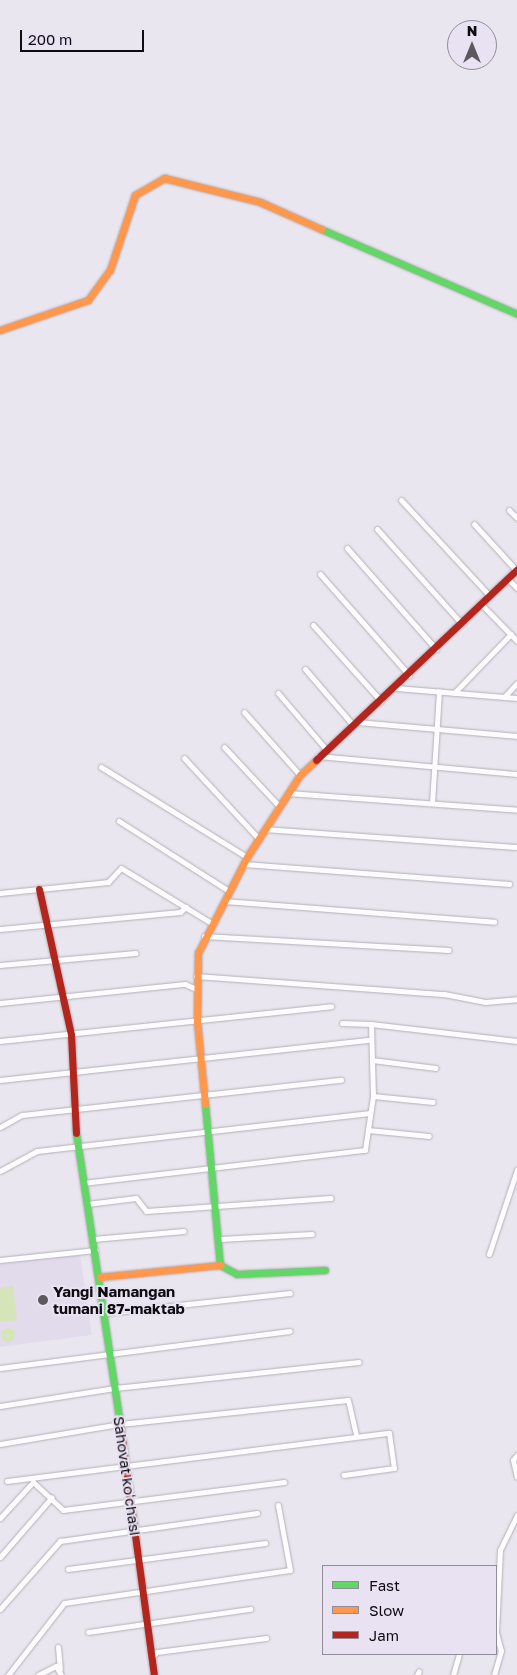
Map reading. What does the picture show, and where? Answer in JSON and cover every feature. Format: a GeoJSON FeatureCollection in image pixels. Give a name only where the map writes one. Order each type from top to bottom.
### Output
{"type":"FeatureCollection","features":[{"type":"Feature","properties":{"kind":"street"},"geometry":{"type":"LineString","coordinates":[[0,330],[88,300],[110,270],[135,194],[164,178],[260,202],[517,314]]}},
{"type":"Feature","properties":{"kind":"street"},"geometry":{"type":"LineString","coordinates":[[401,500],[490,596]]}},
{"type":"Feature","properties":{"kind":"street"},"geometry":{"type":"LineString","coordinates":[[509,510],[517,518]]}},
{"type":"Feature","properties":{"kind":"street"},"geometry":{"type":"LineString","coordinates":[[220,1265],[220,1239],[214,1168],[200,1057],[196,989],[196,976],[203,936],[258,838],[300,775],[324,748],[382,701],[516,570],[474,524]]}},
{"type":"Feature","properties":{"kind":"street"},"geometry":{"type":"LineString","coordinates":[[377,529],[462,624]]}},
{"type":"Feature","properties":{"kind":"street"},"geometry":{"type":"LineString","coordinates":[[347,548],[436,650]]}},
{"type":"Feature","properties":{"kind":"street"},"geometry":{"type":"LineString","coordinates":[[320,574],[409,675]]}},
{"type":"Feature","properties":{"kind":"street"},"geometry":{"type":"LineString","coordinates":[[508,579],[517,588]]}},
{"type":"Feature","properties":{"kind":"street"},"geometry":{"type":"LineString","coordinates":[[482,605],[517,641]]}},
{"type":"Feature","properties":{"kind":"street"},"geometry":{"type":"LineString","coordinates":[[313,625],[382,701]]}},
{"type":"Feature","properties":{"kind":"street"},"geometry":{"type":"LineString","coordinates":[[454,693],[511,634]]}},
{"type":"Feature","properties":{"kind":"street"},"geometry":{"type":"LineString","coordinates":[[305,669],[355,723],[517,736]]}},
{"type":"Feature","properties":{"kind":"street"},"geometry":{"type":"LineString","coordinates":[[504,697],[517,682]]}},
{"type":"Feature","properties":{"kind":"street"},"geometry":{"type":"LineString","coordinates":[[396,688],[517,698]]}},
{"type":"Feature","properties":{"kind":"street"},"geometry":{"type":"LineString","coordinates":[[432,803],[439,691]]}},
{"type":"Feature","properties":{"kind":"street"},"geometry":{"type":"LineString","coordinates":[[278,693],[324,748]]}},
{"type":"Feature","properties":{"kind":"street"},"geometry":{"type":"LineString","coordinates":[[244,712],[300,775]]}},
{"type":"Feature","properties":{"kind":"street"},"geometry":{"type":"LineString","coordinates":[[224,746],[280,807]]}},
{"type":"Feature","properties":{"kind":"street"},"geometry":{"type":"LineString","coordinates":[[317,756],[517,774]]}},
{"type":"Feature","properties":{"kind":"street"},"geometry":{"type":"LineString","coordinates":[[184,758],[258,838]]}},
{"type":"Feature","properties":{"kind":"street"},"geometry":{"type":"LineString","coordinates":[[101,767],[247,857]]}},
{"type":"Feature","properties":{"kind":"street"},"geometry":{"type":"LineString","coordinates":[[288,793],[517,810]]}},
{"type":"Feature","properties":{"kind":"street"},"geometry":{"type":"LineString","coordinates":[[119,821],[229,891]]}},
{"type":"Feature","properties":{"kind":"street"},"geometry":{"type":"LineString","coordinates":[[264,829],[514,846]]}},
{"type":"Feature","properties":{"kind":"street"},"geometry":{"type":"LineString","coordinates":[[244,864],[509,884]]}},
{"type":"Feature","properties":{"kind":"street"},"geometry":{"type":"LineString","coordinates":[[0,892],[108,882],[121,868],[211,923]]}},
{"type":"Feature","properties":{"kind":"street","name":"Sahovat koʻchasi"},"geometry":{"type":"LineString","coordinates":[[39,889],[53,960],[71,1035],[77,1146],[100,1277],[154,1675]]}},
{"type":"Feature","properties":{"kind":"street"},"geometry":{"type":"LineString","coordinates":[[224,900],[494,922]]}},
{"type":"Feature","properties":{"kind":"street"},"geometry":{"type":"LineString","coordinates":[[0,929],[180,912],[186,907]]}},
{"type":"Feature","properties":{"kind":"street"},"geometry":{"type":"LineString","coordinates":[[203,936],[449,950]]}},
{"type":"Feature","properties":{"kind":"street"},"geometry":{"type":"LineString","coordinates":[[0,965],[135,953]]}},
{"type":"Feature","properties":{"kind":"street"},"geometry":{"type":"LineString","coordinates":[[196,976],[444,994],[485,1002],[517,999]]}},
{"type":"Feature","properties":{"kind":"street"},"geometry":{"type":"LineString","coordinates":[[0,1003],[184,984],[196,989]]}},
{"type":"Feature","properties":{"kind":"street"},"geometry":{"type":"LineString","coordinates":[[0,1041],[331,1006]]}},
{"type":"Feature","properties":{"kind":"street"},"geometry":{"type":"LineString","coordinates":[[342,1023],[371,1024],[517,1041]]}},
{"type":"Feature","properties":{"kind":"street"},"geometry":{"type":"LineString","coordinates":[[83,1183],[365,1150],[373,1096],[371,1024]]}},
{"type":"Feature","properties":{"kind":"street"},"geometry":{"type":"LineString","coordinates":[[0,1080],[370,1040]]}},
{"type":"Feature","properties":{"kind":"street"},"geometry":{"type":"LineString","coordinates":[[372,1060],[436,1068]]}},
{"type":"Feature","properties":{"kind":"street"},"geometry":{"type":"LineString","coordinates":[[0,1127],[22,1115],[341,1080]]}},
{"type":"Feature","properties":{"kind":"street"},"geometry":{"type":"LineString","coordinates":[[373,1096],[433,1102]]}},
{"type":"Feature","properties":{"kind":"street"},"geometry":{"type":"LineString","coordinates":[[0,1171],[37,1151],[370,1112]]}},
{"type":"Feature","properties":{"kind":"street"},"geometry":{"type":"LineString","coordinates":[[368,1130],[429,1136]]}},
{"type":"Feature","properties":{"kind":"street"},"geometry":{"type":"LineString","coordinates":[[489,1254],[517,1170]]}},
{"type":"Feature","properties":{"kind":"street"},"geometry":{"type":"LineString","coordinates":[[86,1204],[136,1198],[146,1211],[217,1204],[331,1198]]}},
{"type":"Feature","properties":{"kind":"street"},"geometry":{"type":"LineString","coordinates":[[93,1239],[184,1231]]}},
{"type":"Feature","properties":{"kind":"street"},"geometry":{"type":"LineString","coordinates":[[220,1239],[312,1234]]}},
{"type":"Feature","properties":{"kind":"street"},"geometry":{"type":"LineString","coordinates":[[0,1260],[95,1250]]}},
{"type":"Feature","properties":{"kind":"street"},"geometry":{"type":"LineString","coordinates":[[100,1277],[220,1265],[237,1274],[326,1270]]}},
{"type":"Feature","properties":{"kind":"street"},"geometry":{"type":"LineString","coordinates":[[105,1313],[290,1293]]}},
{"type":"Feature","properties":{"kind":"street"},"geometry":{"type":"LineString","coordinates":[[0,1368],[110,1352],[290,1331]]}},
{"type":"Feature","properties":{"kind":"street"},"geometry":{"type":"LineString","coordinates":[[0,1406],[115,1388],[359,1362]]}},
{"type":"Feature","properties":{"kind":"street"},"geometry":{"type":"LineString","coordinates":[[0,1444],[120,1424],[348,1400],[356,1436]]}},
{"type":"Feature","properties":{"kind":"street"},"geometry":{"type":"LineString","coordinates":[[7,1480],[125,1463],[389,1433],[394,1468],[342,1475]]}},
{"type":"Feature","properties":{"kind":"street"},"geometry":{"type":"LineString","coordinates":[[517,1455],[513,1460],[517,1477]]}},
{"type":"Feature","properties":{"kind":"street"},"geometry":{"type":"LineString","coordinates":[[0,1518],[32,1482],[52,1497],[63,1510],[131,1498],[284,1482]]}},
{"type":"Feature","properties":{"kind":"street"},"geometry":{"type":"LineString","coordinates":[[0,1557],[52,1497]]}},
{"type":"Feature","properties":{"kind":"street"},"geometry":{"type":"LineString","coordinates":[[8,1675],[64,1603],[143,1593],[290,1570],[278,1505]]}},
{"type":"Feature","properties":{"kind":"street"},"geometry":{"type":"LineString","coordinates":[[0,1609],[60,1541],[257,1513]]}},
{"type":"Feature","properties":{"kind":"street"},"geometry":{"type":"LineString","coordinates":[[497,1617],[500,1550],[517,1515]]}},
{"type":"Feature","properties":{"kind":"street"},"geometry":{"type":"LineString","coordinates":[[68,1569],[139,1562],[265,1543]]}},
{"type":"Feature","properties":{"kind":"street"},"geometry":{"type":"LineString","coordinates":[[88,1632],[250,1609]]}},
{"type":"Feature","properties":{"kind":"street"},"geometry":{"type":"LineString","coordinates":[[151,1656],[157,1652],[266,1638]]}},
{"type":"Feature","properties":{"kind":"street"},"geometry":{"type":"LineString","coordinates":[[494,1675],[500,1651],[497,1642]]}},
{"type":"Feature","properties":{"kind":"street"},"geometry":{"type":"LineString","coordinates":[[58,1647],[61,1672]]}},
{"type":"Feature","properties":{"kind":"street"},"geometry":{"type":"LineString","coordinates":[[453,1675],[459,1655]]}},
{"type":"Feature","properties":{"kind":"street"},"geometry":{"type":"LineString","coordinates":[[38,1675],[50,1666],[61,1672]]}},
{"type":"Feature","properties":{"kind":"shaded area","name":"Yangi Namangan tumani 87-maktab"},"geometry":{"type":"Polygon","coordinates":[[[80,1255],[92,1335],[0,1347],[0,1264],[80,1255]]]}},
{"type":"Feature","properties":{"kind":"green space"},"geometry":{"type":"Polygon","coordinates":[[[13,1286],[17,1320],[0,1322],[0,1288],[13,1286]]]}},
{"type":"Feature","properties":{"kind":"green space"},"geometry":{"type":"Polygon","coordinates":[[[5,1328],[11,1328],[15,1335],[11,1342],[5,1342],[1,1338],[1,1332],[5,1328]]]}},
{"type":"Feature","properties":{"kind":"traffic: fast"},"geometry":{"type":"LineString","coordinates":[[321,229],[517,314]]}},
{"type":"Feature","properties":{"kind":"traffic: fast"},"geometry":{"type":"LineString","coordinates":[[205,1104],[220,1265],[237,1274],[325,1270]]}},
{"type":"Feature","properties":{"kind":"traffic: fast"},"geometry":{"type":"LineString","coordinates":[[76,1133],[120,1424]]}},
{"type":"Feature","properties":{"kind":"traffic: slow"},"geometry":{"type":"LineString","coordinates":[[0,330],[88,300],[110,270],[135,195],[164,178],[260,202],[321,229]]}},
{"type":"Feature","properties":{"kind":"traffic: slow"},"geometry":{"type":"LineString","coordinates":[[205,1104],[197,1021],[198,953],[247,857],[300,775],[316,760]]}},
{"type":"Feature","properties":{"kind":"traffic: slow"},"geometry":{"type":"LineString","coordinates":[[100,1277],[220,1265]]}},
{"type":"Feature","properties":{"kind":"traffic: jam"},"geometry":{"type":"LineString","coordinates":[[316,760],[517,569]]}},
{"type":"Feature","properties":{"kind":"traffic: jam"},"geometry":{"type":"LineString","coordinates":[[39,889],[71,1035],[76,1133]]}},
{"type":"Feature","properties":{"kind":"traffic: jam"},"geometry":{"type":"LineString","coordinates":[[120,1424],[154,1675]]}},
{"type":"Feature","properties":{"kind":"place","name":"Yangi Namangan tumani 87-maktab"},"geometry":{"type":"Point","coordinates":[43,1300]}}]}
